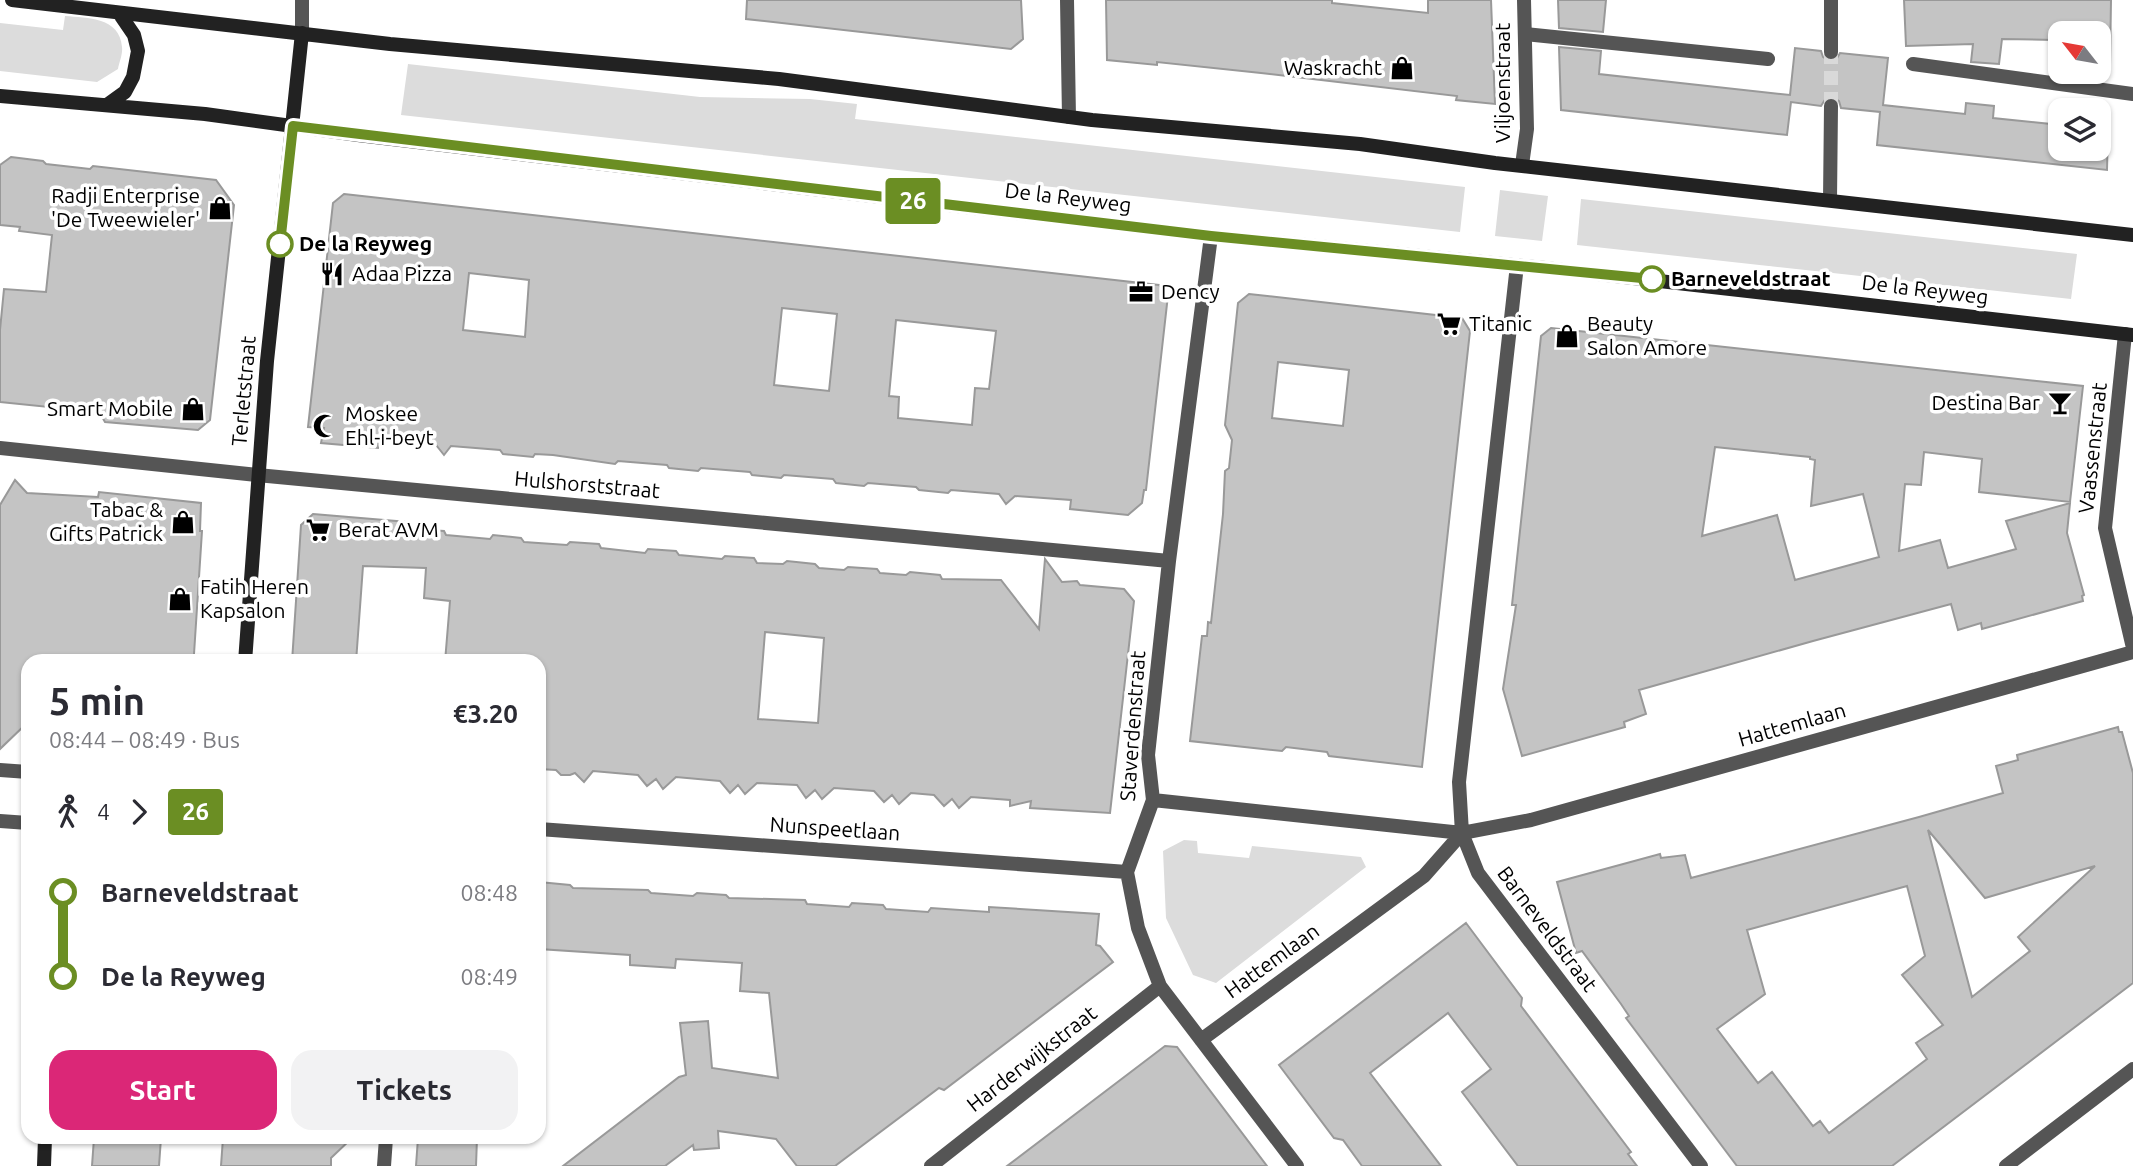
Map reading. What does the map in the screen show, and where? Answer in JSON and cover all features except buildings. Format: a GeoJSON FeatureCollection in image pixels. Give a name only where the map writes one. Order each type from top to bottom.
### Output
{"type":"FeatureCollection","features":[{"type":"Feature","properties":{"kind":"street"},"geometry":{"type":"LineString","coordinates":[[12,0],[404,45],[779,79],[1069,117],[1360,144],[2133,235]]}},
{"type":"Feature","properties":{"kind":"street"},"geometry":{"type":"LineString","coordinates":[[302,0],[302,33]]}},
{"type":"Feature","properties":{"kind":"street"},"geometry":{"type":"LineString","coordinates":[[1067,0],[1069,117]]}},
{"type":"Feature","properties":{"kind":"street","name":"Viljoenstraat"},"geometry":{"type":"LineString","coordinates":[[1522,165],[1527,129],[1524,0]]}},
{"type":"Feature","properties":{"kind":"street"},"geometry":{"type":"LineString","coordinates":[[1831,0],[1831,52]]}},
{"type":"Feature","properties":{"kind":"street"},"geometry":{"type":"LineString","coordinates":[[107,105],[125,92],[133,77],[138,51],[134,35],[119,13]]}},
{"type":"Feature","properties":{"kind":"street","name":"Terletstraat"},"geometry":{"type":"LineString","coordinates":[[246,654],[267,361],[302,33]]}},
{"type":"Feature","properties":{"kind":"street"},"geometry":{"type":"LineString","coordinates":[[1525,34],[1768,59]]}},
{"type":"Feature","properties":{"kind":"street"},"geometry":{"type":"LineString","coordinates":[[1913,64],[2133,94]]}},
{"type":"Feature","properties":{"kind":"street","name":"De la Reyweg"},"geometry":{"type":"LineString","coordinates":[[0,96],[205,114],[1211,236],[1517,265],[2129,334]]}},
{"type":"Feature","properties":{"kind":"street"},"geometry":{"type":"LineString","coordinates":[[1830,106],[1830,200]]}},
{"type":"Feature","properties":{"kind":"street","name":"Staverdenstraat"},"geometry":{"type":"LineString","coordinates":[[1127,872],[1153,800],[1148,755],[1169,561],[1211,236]]}},
{"type":"Feature","properties":{"kind":"street","name":"Barneveldstraat"},"geometry":{"type":"LineString","coordinates":[[1517,265],[1460,782],[1462,833],[1478,873],[1701,1166]]}},
{"type":"Feature","properties":{"kind":"street","name":"Vaassenstraat"},"geometry":{"type":"LineString","coordinates":[[2129,334],[2105,528],[2133,650]]}},
{"type":"Feature","properties":{"kind":"street","name":"Hulshorststraat"},"geometry":{"type":"LineString","coordinates":[[0,448],[257,475],[1169,561]]}},
{"type":"Feature","properties":{"kind":"street","name":"Hattemlaan"},"geometry":{"type":"LineString","coordinates":[[1153,800],[1462,833],[1531,820],[2133,650]]}},
{"type":"Feature","properties":{"kind":"street"},"geometry":{"type":"LineString","coordinates":[[0,770],[21,772]]}},
{"type":"Feature","properties":{"kind":"street"},"geometry":{"type":"LineString","coordinates":[[0,821],[21,822]]}},
{"type":"Feature","properties":{"kind":"street","name":"Nunspeetlaan"},"geometry":{"type":"LineString","coordinates":[[546,830],[1127,872]]}},
{"type":"Feature","properties":{"kind":"street","name":"Hattemlaan"},"geometry":{"type":"LineString","coordinates":[[1201,1040],[1424,876],[1462,833]]}},
{"type":"Feature","properties":{"kind":"street"},"geometry":{"type":"LineString","coordinates":[[1127,872],[1138,928],[1160,986],[1297,1166]]}},
{"type":"Feature","properties":{"kind":"street","name":"Harderwijkstraat"},"geometry":{"type":"LineString","coordinates":[[931,1166],[1160,986]]}},
{"type":"Feature","properties":{"kind":"street"},"geometry":{"type":"LineString","coordinates":[[2006,1166],[2133,1069]]}},
{"type":"Feature","properties":{"kind":"street"},"geometry":{"type":"LineString","coordinates":[[44,1166],[46,1144]]}},
{"type":"Feature","properties":{"kind":"street"},"geometry":{"type":"LineString","coordinates":[[384,1166],[386,1144]]}},
{"type":"Feature","properties":{"kind":"shaded area"},"geometry":{"type":"Polygon","coordinates":[[[65,16],[101,21],[115,30],[122,47],[118,69],[97,82],[0,71],[0,23],[63,30],[65,16]]]}},
{"type":"Feature","properties":{"kind":"shaded area"},"geometry":{"type":"Polygon","coordinates":[[[408,64],[700,97],[810,99],[857,104],[855,119],[1465,187],[1460,232],[401,115],[408,64]]]}},
{"type":"Feature","properties":{"kind":"shaded area"},"geometry":{"type":"Polygon","coordinates":[[[1500,190],[1548,196],[1542,241],[1495,236],[1500,190]]]}},
{"type":"Feature","properties":{"kind":"shaded area"},"geometry":{"type":"Polygon","coordinates":[[[1581,199],[2077,254],[2071,299],[1577,245],[1581,199]]]}},
{"type":"Feature","properties":{"kind":"shaded area"},"geometry":{"type":"Polygon","coordinates":[[[1184,840],[1197,841],[1198,853],[1249,858],[1252,846],[1361,857],[1366,867],[1216,983],[1193,975],[1166,918],[1163,851],[1184,840]]]}},
{"type":"Feature","properties":{"kind":"tunnel"},"geometry":{"type":"LineString","coordinates":[[1831,52],[1831,106]]}},
{"type":"Feature","properties":{"kind":"bus line","name":"26"},"geometry":{"type":"LineString","coordinates":[[280,244],[293,126],[1211,236],[1652,279]]}},
{"type":"Feature","properties":{"kind":"place","name":"Waskracht"},"geometry":{"type":"Point","coordinates":[1402,68]}},
{"type":"Feature","properties":{"kind":"place","name":"Radji Enterprise 'De Tweewieler'"},"geometry":{"type":"Point","coordinates":[220,208]}},
{"type":"Feature","properties":{"kind":"place","name":"De la Reyweg"},"geometry":{"type":"Point","coordinates":[280,244]}},
{"type":"Feature","properties":{"kind":"place","name":"Adaa Pizza"},"geometry":{"type":"Point","coordinates":[332,274]}},
{"type":"Feature","properties":{"kind":"place","name":"Barneveldstraat"},"geometry":{"type":"Point","coordinates":[1652,279]}},
{"type":"Feature","properties":{"kind":"place","name":"Dency"},"geometry":{"type":"Point","coordinates":[1141,292]}},
{"type":"Feature","properties":{"kind":"place","name":"Titanic"},"geometry":{"type":"Point","coordinates":[1449,324]}},
{"type":"Feature","properties":{"kind":"place","name":"Beauty Salon Amore"},"geometry":{"type":"Point","coordinates":[1567,336]}},
{"type":"Feature","properties":{"kind":"place","name":"Destina Bar"},"geometry":{"type":"Point","coordinates":[2060,403]}},
{"type":"Feature","properties":{"kind":"place","name":"Smart Mobile"},"geometry":{"type":"Point","coordinates":[193,409]}},
{"type":"Feature","properties":{"kind":"place","name":"Moskee Ehl-i-beyt"},"geometry":{"type":"Point","coordinates":[325,426]}},
{"type":"Feature","properties":{"kind":"place","name":"Tabac & Gifts Patrick"},"geometry":{"type":"Point","coordinates":[183,522]}},
{"type":"Feature","properties":{"kind":"place","name":"Berat AVM"},"geometry":{"type":"Point","coordinates":[318,530]}},
{"type":"Feature","properties":{"kind":"place","name":"Fatih Heren Kapsalon"},"geometry":{"type":"Point","coordinates":[180,599]}}]}
